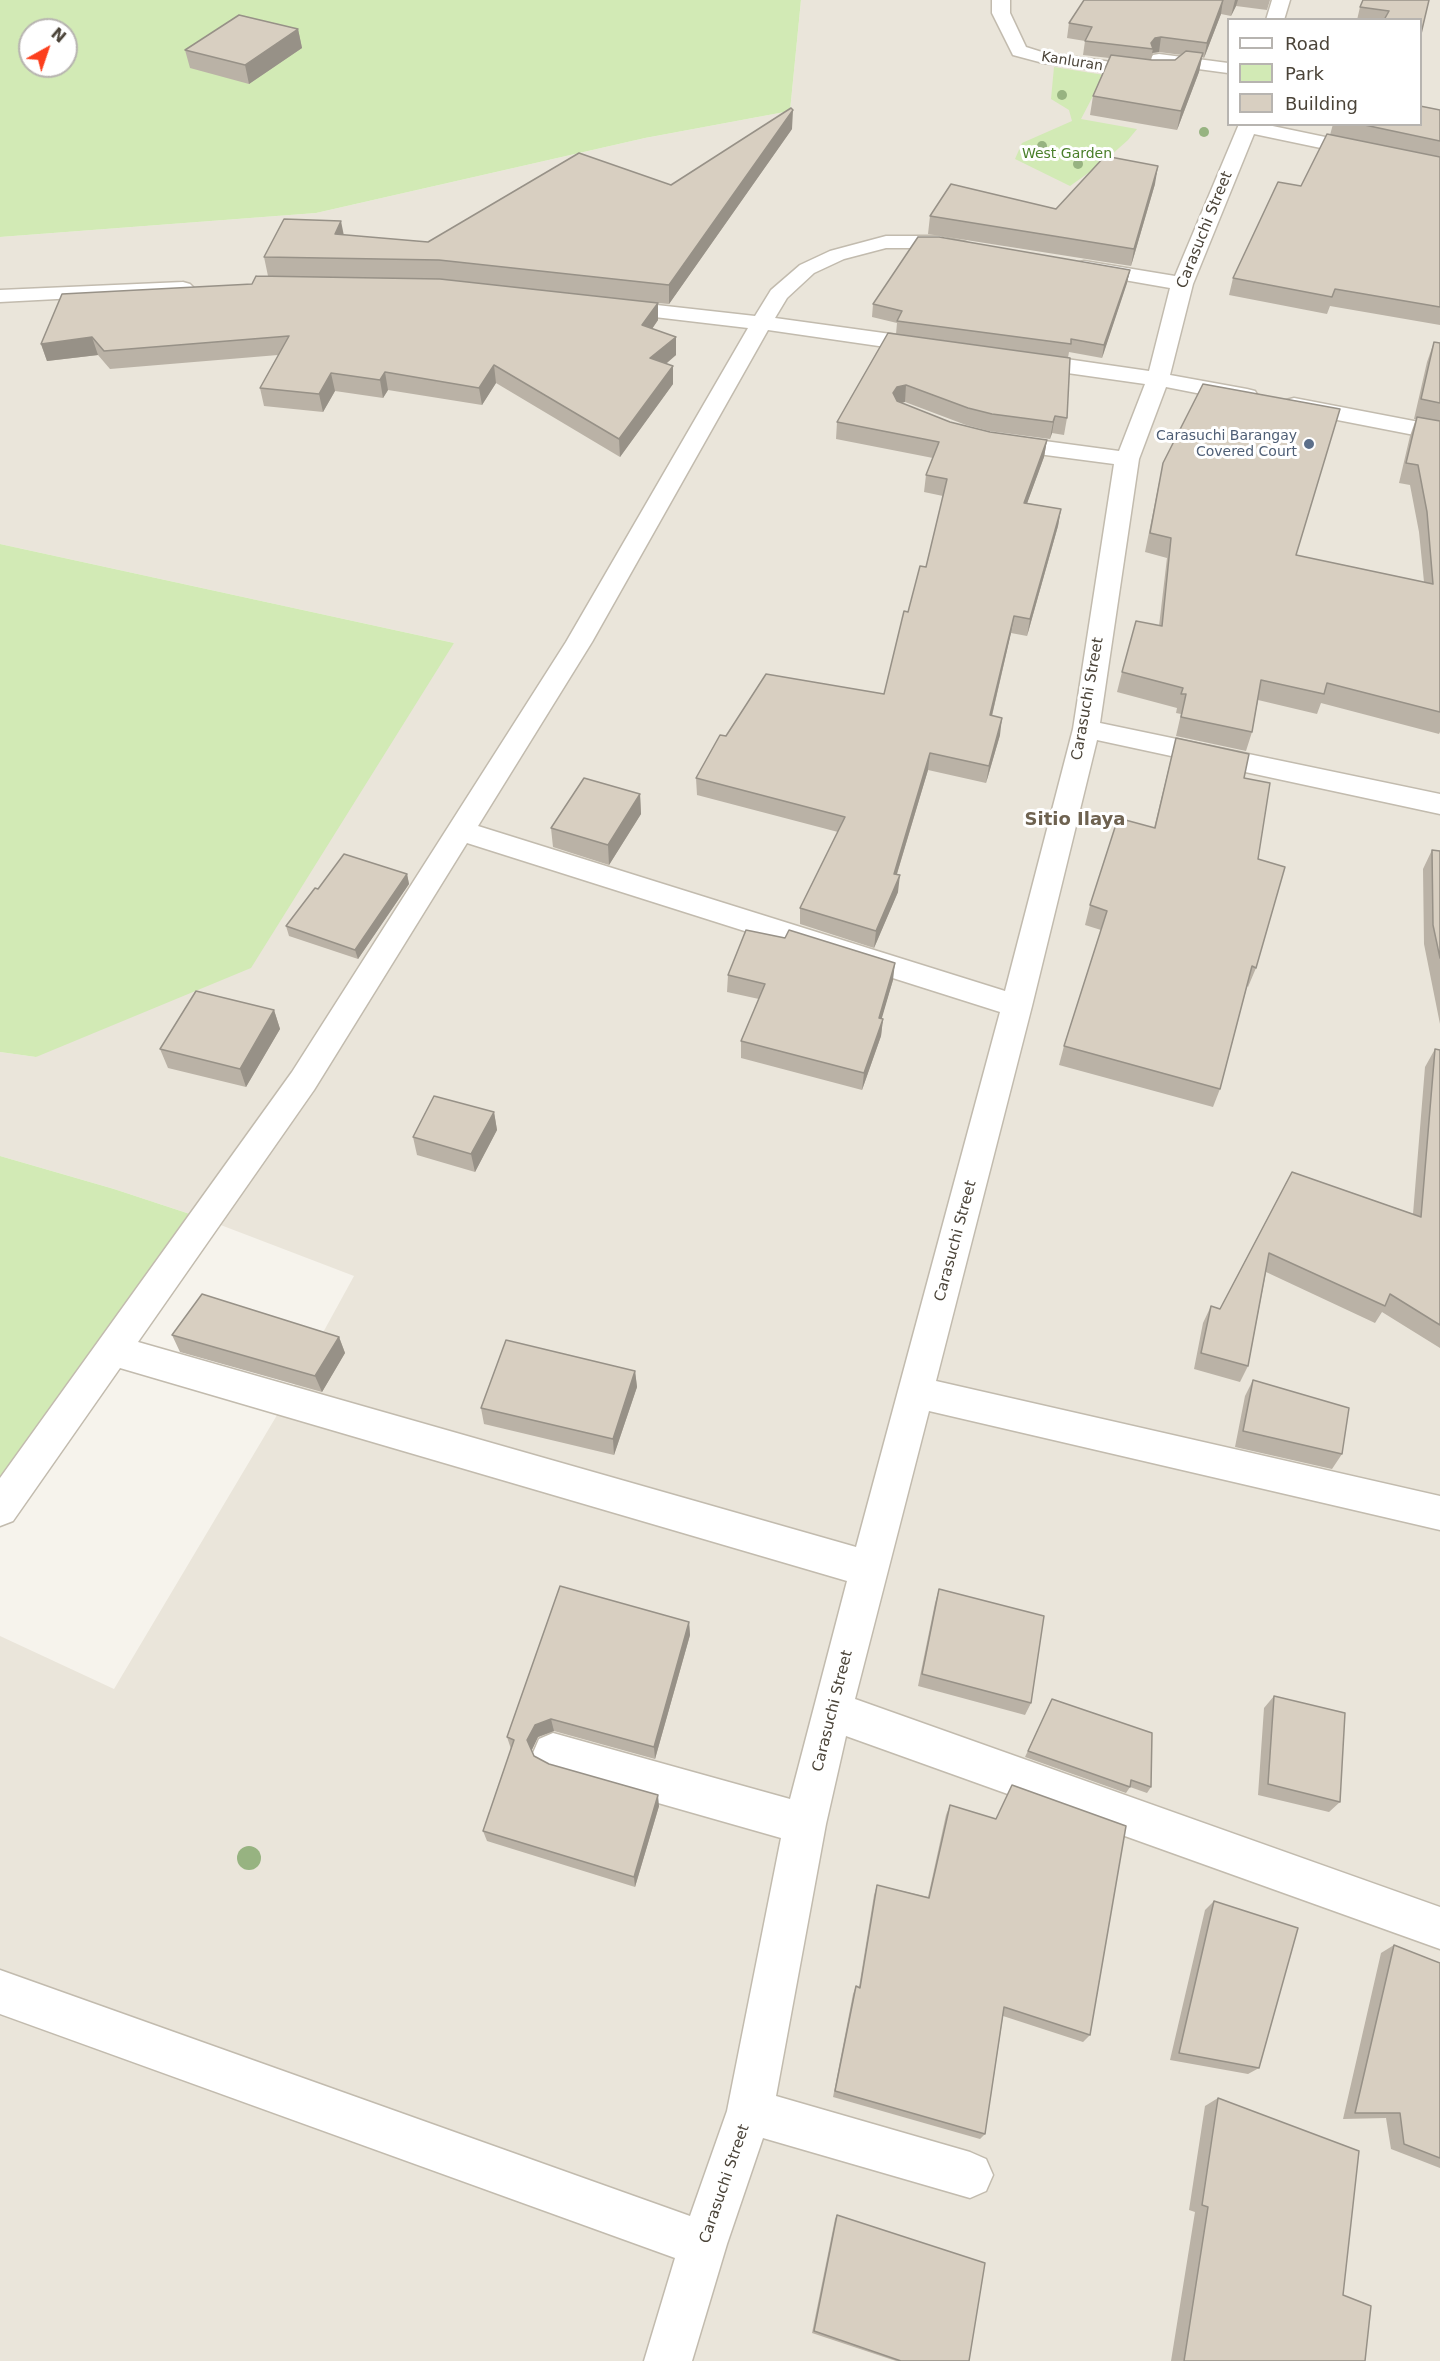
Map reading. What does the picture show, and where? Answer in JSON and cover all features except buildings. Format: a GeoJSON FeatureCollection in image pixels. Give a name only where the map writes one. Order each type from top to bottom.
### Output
{"type":"FeatureCollection","features":[{"type":"Feature","properties":{"kind":"street","name":"Kanluran"},"geometry":{"type":"LineString","coordinates":[[1001,0],[1001,13],[1019,51],[1043,58],[1149,72],[1165,73],[1168,60],[1227,68]]}},
{"type":"Feature","properties":{"kind":"street"},"geometry":{"type":"LineString","coordinates":[[1276,18],[1281,0]]}},
{"type":"Feature","properties":{"kind":"street"},"geometry":{"type":"LineString","coordinates":[[1249,126],[1440,168]]}},
{"type":"Feature","properties":{"kind":"street","name":"Carasuchi Street"},"geometry":{"type":"LineString","coordinates":[[668,2361],[703,2244],[750,2111],[805,1824],[832,1711],[1017,1006],[1086,729],[1126,459],[1158,379],[1182,284],[1249,126]]}},
{"type":"Feature","properties":{"kind":"street"},"geometry":{"type":"LineString","coordinates":[[0,1509],[303,1081],[579,642],[778,294],[807,269],[837,255],[886,242],[938,242],[973,248]]}},
{"type":"Feature","properties":{"kind":"street"},"geometry":{"type":"LineString","coordinates":[[1066,264],[1182,284]]}},
{"type":"Feature","properties":{"kind":"street"},"geometry":{"type":"LineString","coordinates":[[0,296],[201,287]]}},
{"type":"Feature","properties":{"kind":"street"},"geometry":{"type":"LineString","coordinates":[[592,303],[761,323],[948,349]]}},
{"type":"Feature","properties":{"kind":"street"},"geometry":{"type":"LineString","coordinates":[[1006,357],[1158,379],[1440,433]]}},
{"type":"Feature","properties":{"kind":"street"},"geometry":{"type":"LineString","coordinates":[[977,437],[1126,459]]}},
{"type":"Feature","properties":{"kind":"street"},"geometry":{"type":"LineString","coordinates":[[1086,729],[1440,804]]}},
{"type":"Feature","properties":{"kind":"street"},"geometry":{"type":"LineString","coordinates":[[460,831],[1017,1006]]}},
{"type":"Feature","properties":{"kind":"street"},"geometry":{"type":"LineString","coordinates":[[112,1350],[870,1569]]}},
{"type":"Feature","properties":{"kind":"street"},"geometry":{"type":"LineString","coordinates":[[916,1392],[1440,1513]]}},
{"type":"Feature","properties":{"kind":"street"},"geometry":{"type":"LineString","coordinates":[[832,1711],[1440,1928]]}},
{"type":"Feature","properties":{"kind":"street"},"geometry":{"type":"LineString","coordinates":[[553,1753],[805,1824]]}},
{"type":"Feature","properties":{"kind":"street"},"geometry":{"type":"LineString","coordinates":[[0,1992],[703,2244]]}},
{"type":"Feature","properties":{"kind":"street"},"geometry":{"type":"LineString","coordinates":[[750,2111],[970,2175]]}},
{"type":"Feature","properties":{"kind":"shaded area"},"geometry":{"type":"Polygon","coordinates":[[[801,0],[1440,0],[1440,2361],[0,2361],[0,1636],[114,1689],[286,1400],[354,1276],[205,1219],[114,1189],[0,1156],[0,1052],[36,1057],[454,643],[0,544],[0,237],[316,213],[645,138],[790,111],[801,0]]]}},
{"type":"Feature","properties":{"kind":"green space"},"geometry":{"type":"Polygon","coordinates":[[[0,0],[801,0],[790,111],[645,138],[316,213],[0,237],[0,0]]]}},
{"type":"Feature","properties":{"kind":"green space","name":"West Garden"},"geometry":{"type":"Polygon","coordinates":[[[1054,67],[1104,75],[1081,119],[1137,129],[1101,164],[1070,186],[1015,159],[1022,143],[1072,121],[1069,110],[1051,99],[1054,67]]]}},
{"type":"Feature","properties":{"kind":"green space"},"geometry":{"type":"Polygon","coordinates":[[[0,544],[454,643],[251,968],[36,1057],[0,1052],[0,544]]]}},
{"type":"Feature","properties":{"kind":"green space"},"geometry":{"type":"Polygon","coordinates":[[[0,1156],[114,1189],[205,1219],[0,1509],[0,1156]]]}},
{"type":"Feature","properties":{"kind":"place","name":"Carasuchi Barangay Covered Court"},"geometry":{"type":"Point","coordinates":[1309,444]}},
{"type":"Feature","properties":{"kind":"district","name":"Sitio Ilaya"},"geometry":{"type":"Point","coordinates":[1075,820]}}]}
